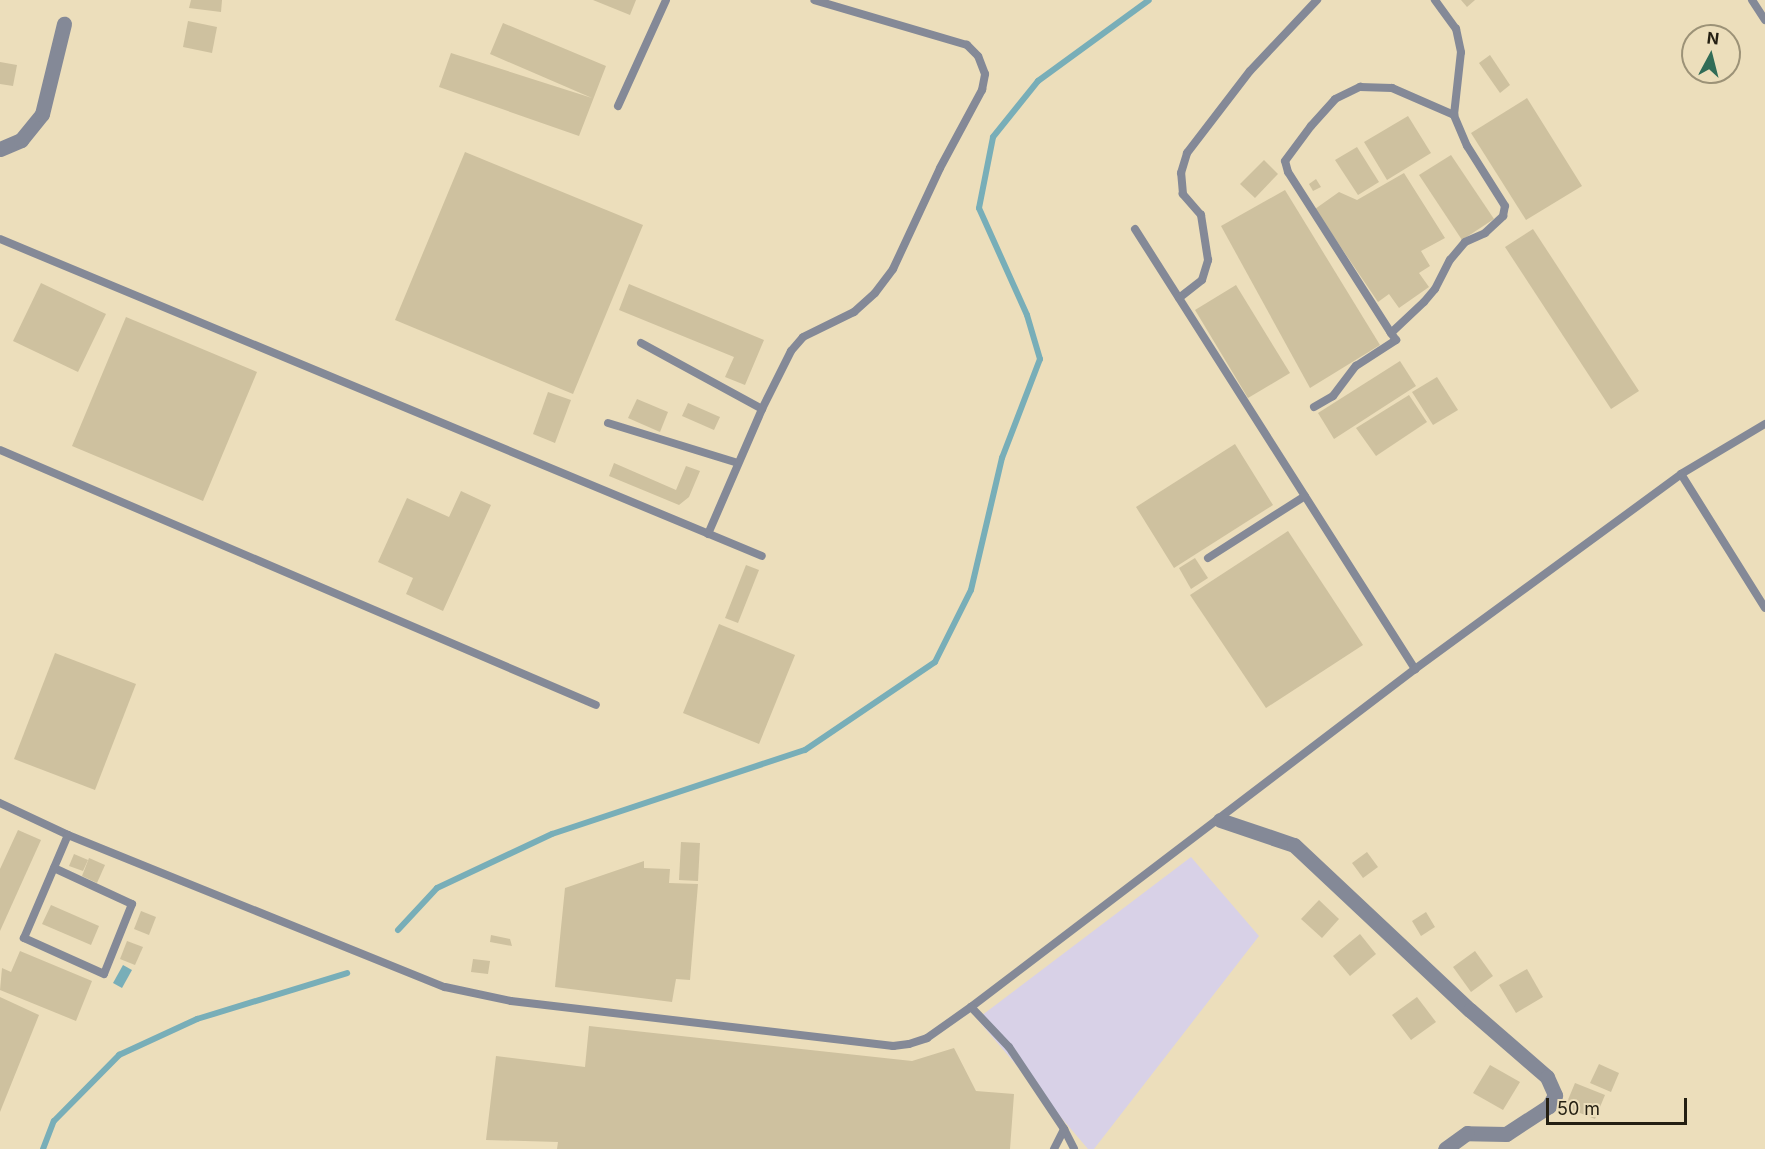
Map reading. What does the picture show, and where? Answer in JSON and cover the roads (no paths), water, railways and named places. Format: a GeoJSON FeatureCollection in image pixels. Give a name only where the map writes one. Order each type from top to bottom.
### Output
{"type":"FeatureCollection","features":[{"type":"Feature","properties":{"kind":"street"},"geometry":{"type":"LineString","coordinates":[[0,149],[21,140],[42,114],[64,24]]}},
{"type":"Feature","properties":{"kind":"street"},"geometry":{"type":"LineString","coordinates":[[1220,820],[1294,845],[1470,1010],[1547,1077],[1555,1095],[1549,1106],[1506,1134],[1467,1133],[1445,1149]]}},
{"type":"Feature","properties":{"kind":"lane"},"geometry":{"type":"LineString","coordinates":[[618,106],[666,0]]}},
{"type":"Feature","properties":{"kind":"lane"},"geometry":{"type":"LineString","coordinates":[[708,534],[762,409],[791,351],[803,337],[854,312],[875,293],[893,269],[940,168],[982,90],[985,74],[978,56],[967,45],[814,0]]}},
{"type":"Feature","properties":{"kind":"lane"},"geometry":{"type":"LineString","coordinates":[[1179,298],[1202,280],[1208,260],[1201,215],[1184,194],[1181,172],[1187,153],[1250,71],[1317,0]]}},
{"type":"Feature","properties":{"kind":"lane"},"geometry":{"type":"LineString","coordinates":[[1391,333],[1424,302],[1450,260],[1465,242],[1485,233],[1503,216],[1505,206],[1467,147],[1454,115],[1461,52],[1456,29],[1435,0]]}},
{"type":"Feature","properties":{"kind":"lane"},"geometry":{"type":"LineString","coordinates":[[1752,0],[1765,20]]}},
{"type":"Feature","properties":{"kind":"lane"},"geometry":{"type":"LineString","coordinates":[[1314,407],[1333,396],[1356,366],[1396,340],[1288,172],[1285,161],[1335,99],[1360,87],[1392,88],[1454,115]]}},
{"type":"Feature","properties":{"kind":"lane"},"geometry":{"type":"LineString","coordinates":[[1135,229],[1415,669]]}},
{"type":"Feature","properties":{"kind":"lane"},"geometry":{"type":"LineString","coordinates":[[0,239],[762,556]]}},
{"type":"Feature","properties":{"kind":"lane"},"geometry":{"type":"LineString","coordinates":[[641,343],[762,409]]}},
{"type":"Feature","properties":{"kind":"lane"},"geometry":{"type":"LineString","coordinates":[[608,423],[738,463]]}},
{"type":"Feature","properties":{"kind":"lane"},"geometry":{"type":"LineString","coordinates":[[0,803],[68,835],[445,987],[511,1000],[893,1046],[927,1038],[971,1007],[1220,820],[1415,669],[1681,474],[1765,424]]}},
{"type":"Feature","properties":{"kind":"lane"},"geometry":{"type":"LineString","coordinates":[[0,450],[596,705]]}},
{"type":"Feature","properties":{"kind":"lane"},"geometry":{"type":"LineString","coordinates":[[1681,474],[1765,608]]}},
{"type":"Feature","properties":{"kind":"lane"},"geometry":{"type":"LineString","coordinates":[[1208,558],[1305,496]]}},
{"type":"Feature","properties":{"kind":"lane"},"geometry":{"type":"LineString","coordinates":[[54,868],[132,904],[104,974],[24,938],[68,835]]}},
{"type":"Feature","properties":{"kind":"lane"},"geometry":{"type":"LineString","coordinates":[[971,1007],[1009,1047],[1064,1129],[1074,1149]]}},
{"type":"Feature","properties":{"kind":"lane"},"geometry":{"type":"LineString","coordinates":[[1054,1149],[1064,1129]]}},
{"type":"Feature","properties":{"kind":"water"},"geometry":{"type":"Polygon","coordinates":[[[123,965],[132,970],[122,988],[113,983],[123,965]]]}},
{"type":"Feature","properties":{"kind":"waterway"},"geometry":{"type":"LineString","coordinates":[[398,930],[437,888],[552,834],[805,750],[935,662],[971,590],[1002,458],[1040,359],[1027,315],[979,208],[993,137],[1038,81],[1149,0]]}},
{"type":"Feature","properties":{"kind":"waterway"},"geometry":{"type":"LineString","coordinates":[[43,1149],[54,1121],[119,1055],[197,1019],[347,973]]}}]}
